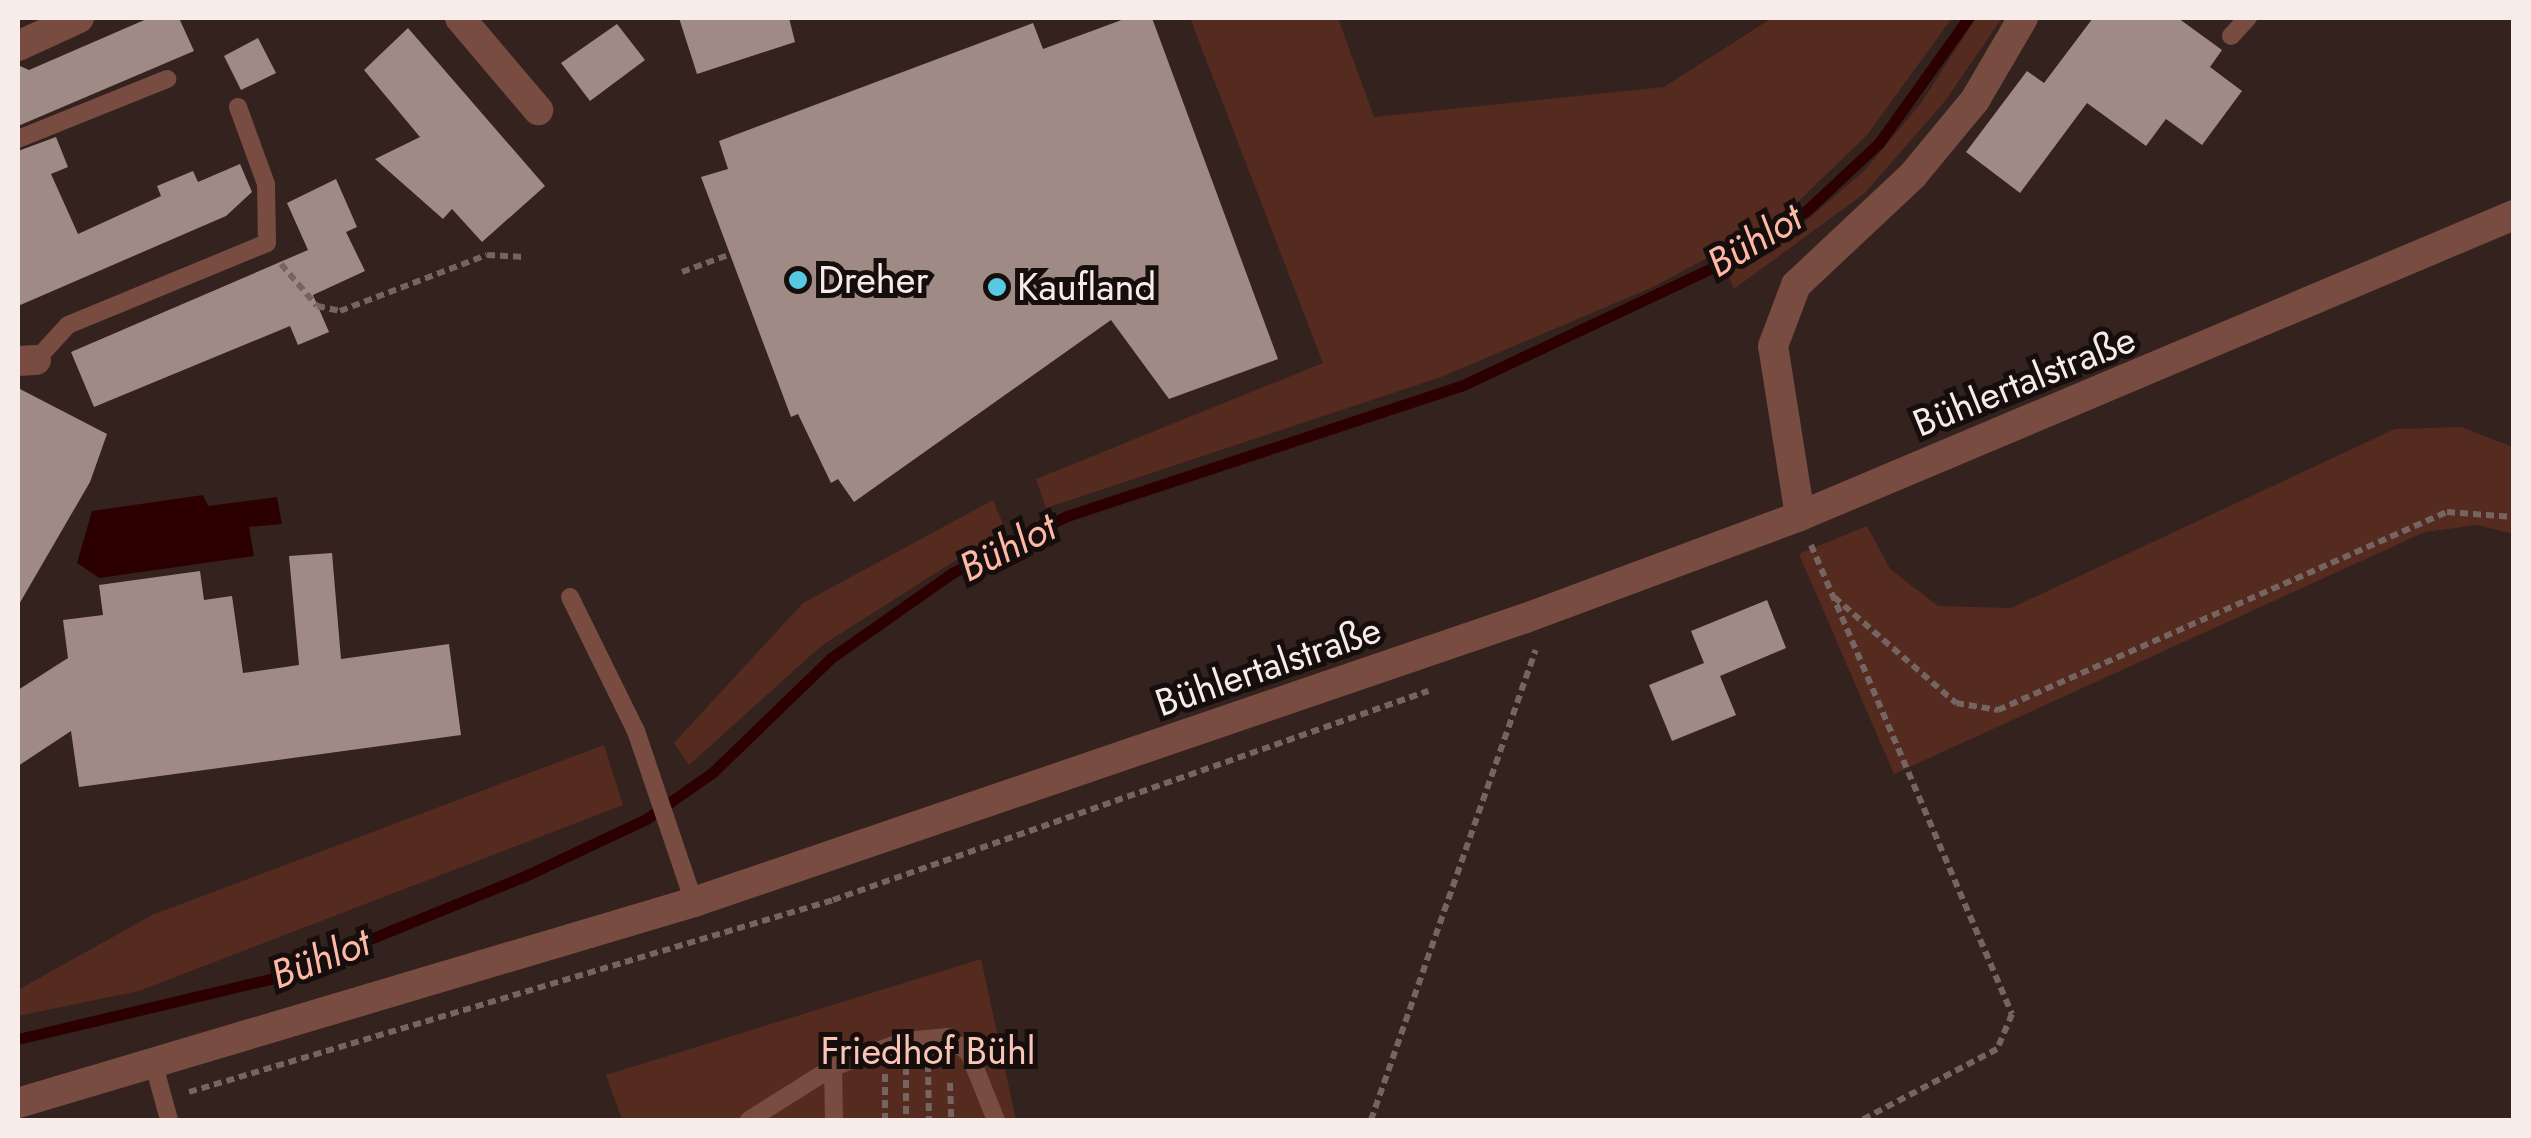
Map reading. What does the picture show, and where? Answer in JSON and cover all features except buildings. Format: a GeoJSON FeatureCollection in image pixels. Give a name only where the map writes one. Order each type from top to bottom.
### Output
{"type":"FeatureCollection","features":[{"type":"Feature","properties":{"kind":"street"},"geometry":{"type":"LineString","coordinates":[[18,46],[80,18]]}},
{"type":"Feature","properties":{"kind":"street"},"geometry":{"type":"LineString","coordinates":[[460,18],[538,110]]}},
{"type":"Feature","properties":{"kind":"street"},"geometry":{"type":"LineString","coordinates":[[1800,516],[1773,346],[1796,285],[1914,175],[1975,100],[2023,18]]}},
{"type":"Feature","properties":{"kind":"street","name":"Bühlertalstraße"},"geometry":{"type":"LineString","coordinates":[[18,1103],[694,902],[1526,618],[1800,516],[2514,215]]}},
{"type":"Feature","properties":{"kind":"lane"},"geometry":{"type":"LineString","coordinates":[[2231,36],[2248,18]]}},
{"type":"Feature","properties":{"kind":"lane"},"geometry":{"type":"LineString","coordinates":[[18,139],[167,78]]}},
{"type":"Feature","properties":{"kind":"lane"},"geometry":{"type":"LineString","coordinates":[[27,360],[68,325],[267,242],[266,184],[238,107]]}},
{"type":"Feature","properties":{"kind":"lane"},"geometry":{"type":"LineString","coordinates":[[570,597],[636,732],[694,902]]}},
{"type":"Feature","properties":{"kind":"lane"},"geometry":{"type":"LineString","coordinates":[[749,1120],[833,1067],[906,1041],[948,1037],[969,1052],[996,1120]]}},
{"type":"Feature","properties":{"kind":"lane"},"geometry":{"type":"LineString","coordinates":[[154,1065],[169,1120]]}},
{"type":"Feature","properties":{"kind":"lane"},"geometry":{"type":"LineString","coordinates":[[833,1067],[834,1120]]}},
{"type":"Feature","properties":{"kind":"path"},"geometry":{"type":"LineString","coordinates":[[267,242],[317,306],[340,310],[487,254],[524,257]]}},
{"type":"Feature","properties":{"kind":"path"},"geometry":{"type":"LineString","coordinates":[[682,272],[731,254]]}},
{"type":"Feature","properties":{"kind":"path"},"geometry":{"type":"LineString","coordinates":[[1834,598],[1956,703],[1998,710],[2447,512],[2514,516]]}},
{"type":"Feature","properties":{"kind":"path"},"geometry":{"type":"LineString","coordinates":[[1800,516],[1960,882],[2012,1014],[1997,1049],[1862,1120]]}},
{"type":"Feature","properties":{"kind":"path"},"geometry":{"type":"LineString","coordinates":[[1371,1120],[1536,650],[1526,618]]}},
{"type":"Feature","properties":{"kind":"path"},"geometry":{"type":"LineString","coordinates":[[928,1038],[929,1120]]}},
{"type":"Feature","properties":{"kind":"path"},"geometry":{"type":"LineString","coordinates":[[906,1041],[906,1120]]}},
{"type":"Feature","properties":{"kind":"path"},"geometry":{"type":"LineString","coordinates":[[885,1048],[885,1120]]}},
{"type":"Feature","properties":{"kind":"green space"},"geometry":{"type":"Polygon","coordinates":[[[1190,18],[1338,18],[1374,117],[1664,87],[1772,18],[1952,18],[1867,135],[1780,219],[1651,288],[1441,377],[1046,508],[1036,479],[1323,363],[1190,18]]]}},
{"type":"Feature","properties":{"kind":"green space"},"geometry":{"type":"Polygon","coordinates":[[[1976,18],[2002,18],[1945,101],[1865,193],[1734,289],[1726,270],[1799,227],[1865,170],[1921,103],[1976,18]]]}},
{"type":"Feature","properties":{"kind":"green space"},"geometry":{"type":"Polygon","coordinates":[[[2461,427],[2513,447],[2513,534],[2477,525],[2425,532],[1894,774],[1799,554],[1867,526],[1890,569],[1938,606],[2011,608],[2395,429],[2461,427]]]}},
{"type":"Feature","properties":{"kind":"green space"},"geometry":{"type":"Polygon","coordinates":[[[993,500],[1005,529],[821,646],[689,765],[674,743],[803,603],[993,500]]]}},
{"type":"Feature","properties":{"kind":"green space"},"geometry":{"type":"Polygon","coordinates":[[[604,745],[623,805],[139,991],[18,1016],[18,990],[152,915],[604,745]]]}},
{"type":"Feature","properties":{"kind":"green space","name":"Friedhof Bühl"},"geometry":{"type":"Polygon","coordinates":[[[981,959],[1016,1120],[622,1120],[606,1075],[981,959]]]}},
{"type":"Feature","properties":{"kind":"shaded area"},"geometry":{"type":"Polygon","coordinates":[[[203,495],[208,506],[277,497],[282,524],[249,527],[254,556],[99,578],[77,563],[92,511],[203,495]]]}},
{"type":"Feature","properties":{"kind":"waterway","name":"Bühlot"},"geometry":{"type":"LineString","coordinates":[[18,1039],[274,978],[525,876],[646,819],[713,772],[831,658],[952,573],[1067,516],[1461,386],[1729,260],[1806,211],[1879,143],[1968,18]]}},
{"type":"Feature","properties":{"kind":"place","name":"Dreher"},"geometry":{"type":"Point","coordinates":[798,280]}},
{"type":"Feature","properties":{"kind":"place","name":"Kaufland"},"geometry":{"type":"Point","coordinates":[997,287]}}]}
